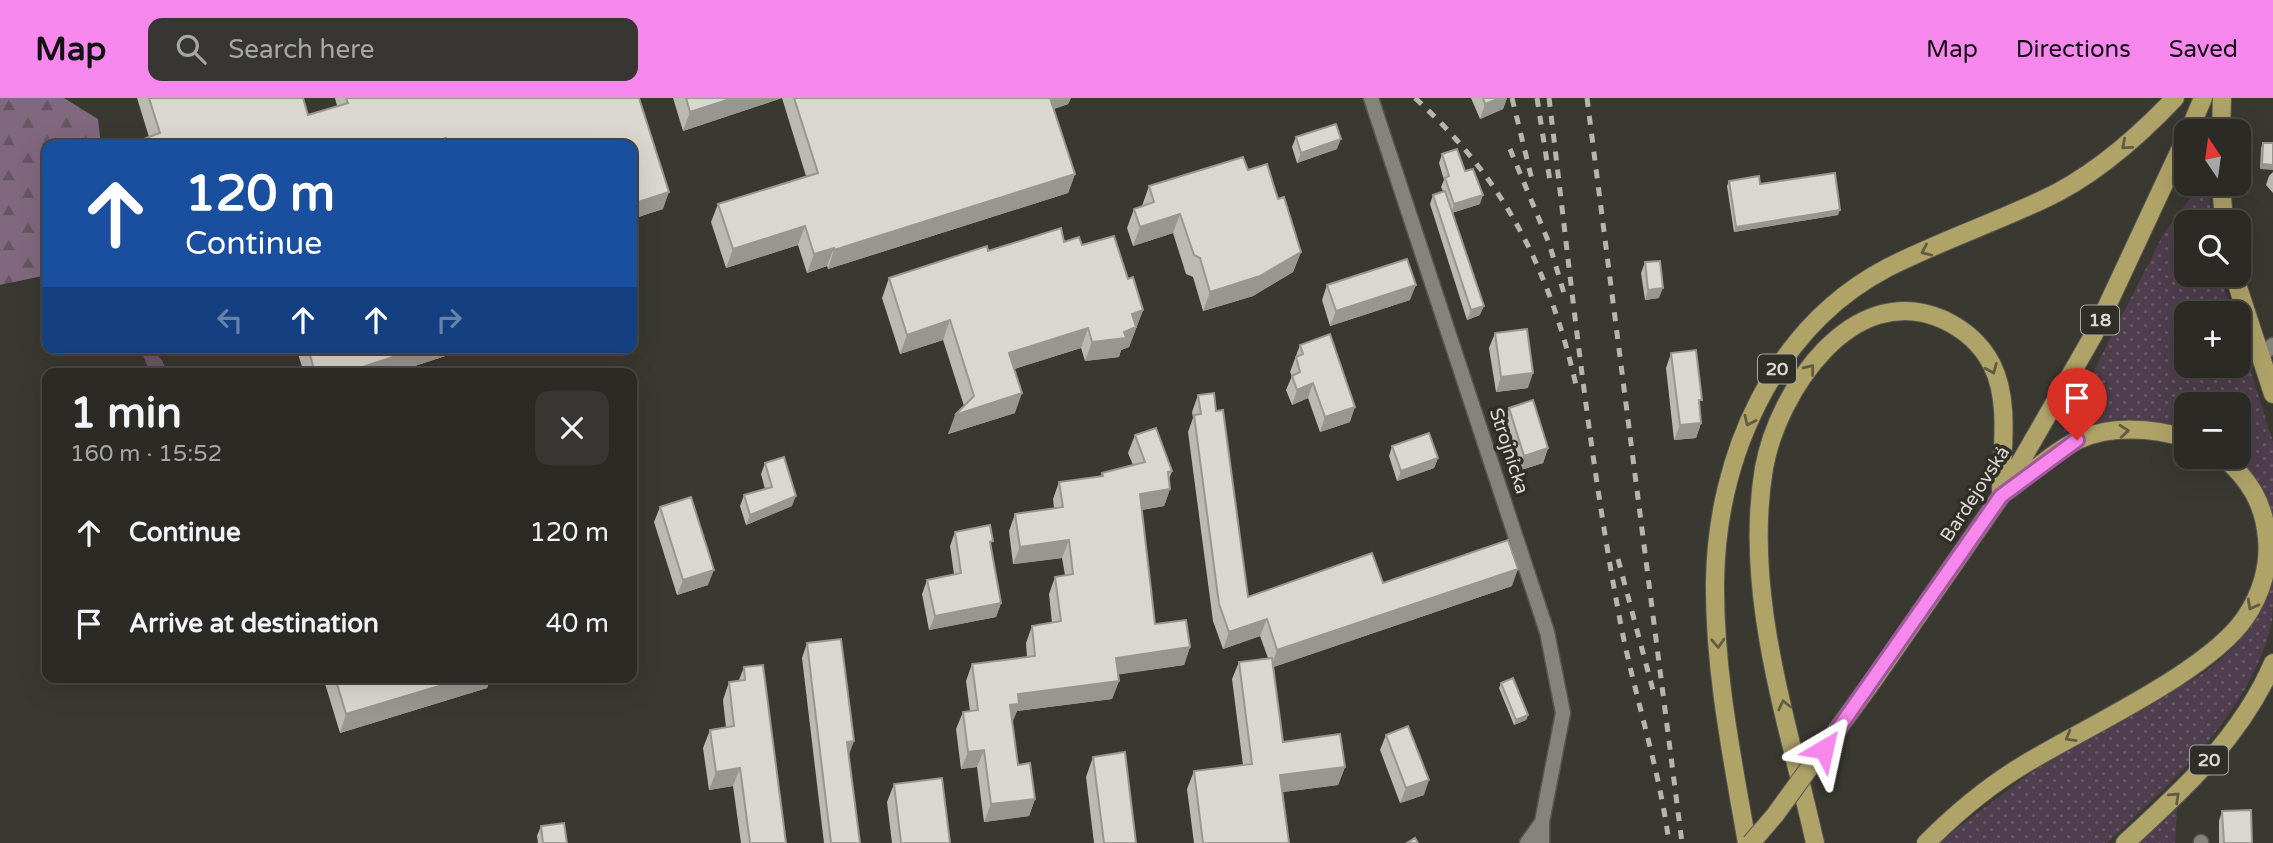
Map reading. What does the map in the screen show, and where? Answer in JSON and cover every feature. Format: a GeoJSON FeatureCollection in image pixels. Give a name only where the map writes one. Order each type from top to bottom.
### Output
{"type":"FeatureCollection","features":[{"type":"Feature","properties":{"kind":"main road","name":"20"},"geometry":{"type":"LineString","coordinates":[[1749,843],[1723,693],[1716,581],[1720,526],[1728,484],[1743,434],[1770,379],[1809,327],[1859,286],[1919,254],[2045,199],[2112,157],[2175,98]]}},
{"type":"Feature","properties":{"kind":"main road"},"geometry":{"type":"LineString","coordinates":[[2194,119],[2203,98]]}},
{"type":"Feature","properties":{"kind":"main road"},"geometry":{"type":"LineString","coordinates":[[2221,119],[2222,98]]}},
{"type":"Feature","properties":{"kind":"main road","name":"Bardejovská"},"geometry":{"type":"LineString","coordinates":[[1749,843],[1775,815],[1872,682],[2001,496],[2094,334],[2174,163]]}},
{"type":"Feature","properties":{"kind":"main road"},"geometry":{"type":"LineString","coordinates":[[2239,287],[2266,351],[2273,394]]}},
{"type":"Feature","properties":{"kind":"main road","name":"20"},"geometry":{"type":"LineString","coordinates":[[1815,843],[1773,660],[1759,585],[1757,548],[1765,466],[1777,423],[1796,387],[1839,336],[1869,318],[1902,311],[1932,314],[1954,324],[1982,349],[1995,374],[2003,414],[2001,496]]}},
{"type":"Feature","properties":{"kind":"main road"},"geometry":{"type":"LineString","coordinates":[[2001,496],[2077,440],[2097,434],[2142,429],[2174,436]]}},
{"type":"Feature","properties":{"kind":"main road"},"geometry":{"type":"LineString","coordinates":[[1926,843],[1962,807],[2022,765],[2180,673],[2214,650],[2244,620],[2264,578],[2267,535],[2257,495],[2237,469]]}},
{"type":"Feature","properties":{"kind":"main road","name":"20"},"geometry":{"type":"LineString","coordinates":[[2125,843],[2188,785],[2233,732],[2261,690],[2273,663]]}},
{"type":"Feature","properties":{"kind":"street","name":"Strojnícka"},"geometry":{"type":"LineString","coordinates":[[1371,98],[1547,632],[1563,713],[1542,822]]}},
{"type":"Feature","properties":{"kind":"street"},"geometry":{"type":"LineString","coordinates":[[1527,843],[1542,822]]}},
{"type":"Feature","properties":{"kind":"street"},"geometry":{"type":"LineString","coordinates":[[1542,822],[1542,843]]}},
{"type":"Feature","properties":{"kind":"shaded area"},"geometry":{"type":"Polygon","coordinates":[[[2192,196],[2210,196],[2211,210],[2181,210],[2192,196]]]}},
{"type":"Feature","properties":{"kind":"shaded area"},"geometry":{"type":"Polygon","coordinates":[[[2174,220],[2174,287],[2224,287],[2228,301],[2174,301],[2174,378],[2251,378],[2251,373],[2273,442],[2273,519],[2264,491],[2248,469],[2251,469],[2251,392],[2174,392],[2174,425],[2120,419],[2062,433],[2164,233],[2174,220]]]}},
{"type":"Feature","properties":{"kind":"shaded area"},"geometry":{"type":"Polygon","coordinates":[[[2273,580],[2272,623],[2261,656],[2246,687],[2206,744],[2107,843],[1937,843],[2036,769],[2205,672],[2228,653],[2256,620],[2273,580]]]}},
{"type":"Feature","properties":{"kind":"shaded area"},"geometry":{"type":"Polygon","coordinates":[[[2178,793],[2175,843],[2124,843],[2178,793]]]}},
{"type":"Feature","properties":{"kind":"green space"},"geometry":{"type":"Polygon","coordinates":[[[0,98],[64,98],[98,119],[100,140],[42,140],[42,276],[0,285],[0,98]]]}},
{"type":"Feature","properties":{"kind":"water"},"geometry":{"type":"Polygon","coordinates":[[[142,354],[156,354],[165,368],[148,368],[142,354]]]}},
{"type":"Feature","properties":{"kind":"building"},"geometry":{"type":"Polygon","coordinates":[[[149,98],[303,98],[308,115],[348,103],[346,98],[639,98],[669,192],[637,202],[637,140],[141,140],[160,133],[149,98]]]}},
{"type":"Feature","properties":{"kind":"building"},"geometry":{"type":"Polygon","coordinates":[[[686,98],[733,98],[690,112],[686,98]]]}},
{"type":"Feature","properties":{"kind":"building"},"geometry":{"type":"Polygon","coordinates":[[[794,98],[1050,98],[1075,174],[834,250],[814,254],[805,226],[733,249],[718,204],[818,173],[794,98]]]}},
{"type":"Feature","properties":{"kind":"building"},"geometry":{"type":"Polygon","coordinates":[[[1483,98],[1500,98],[1485,104],[1483,98]]]}},
{"type":"Feature","properties":{"kind":"building"},"geometry":{"type":"Polygon","coordinates":[[[1336,124],[1341,139],[1301,153],[1296,137],[1336,124]]]}},
{"type":"Feature","properties":{"kind":"building"},"geometry":{"type":"Polygon","coordinates":[[[2263,143],[2273,143],[2273,165],[2262,164],[2263,143]]]}},
{"type":"Feature","properties":{"kind":"building"},"geometry":{"type":"Polygon","coordinates":[[[1457,149],[1465,171],[1473,169],[1483,195],[1454,204],[1445,178],[1449,176],[1442,154],[1457,149]]]}},
{"type":"Feature","properties":{"kind":"building"},"geometry":{"type":"Polygon","coordinates":[[[1243,157],[1248,170],[1267,164],[1278,199],[1284,197],[1301,252],[1260,276],[1210,292],[1200,258],[1194,255],[1180,214],[1140,227],[1134,209],[1154,202],[1149,186],[1243,157]]]}},
{"type":"Feature","properties":{"kind":"building"},"geometry":{"type":"Polygon","coordinates":[[[1835,173],[1840,210],[1736,227],[1729,181],[1759,176],[1760,184],[1835,173]]]}},
{"type":"Feature","properties":{"kind":"building"},"geometry":{"type":"Polygon","coordinates":[[[1445,191],[1484,306],[1471,310],[1433,195],[1445,191]]]}},
{"type":"Feature","properties":{"kind":"building"},"geometry":{"type":"Polygon","coordinates":[[[1061,228],[1064,242],[1079,237],[1082,245],[1114,236],[1128,279],[1133,277],[1143,310],[1132,314],[1136,327],[1124,332],[1126,338],[1092,342],[1088,328],[1009,353],[1022,393],[955,415],[974,396],[950,320],[907,335],[889,278],[987,246],[988,251],[1061,228]]]}},
{"type":"Feature","properties":{"kind":"building"},"geometry":{"type":"Polygon","coordinates":[[[1407,259],[1416,285],[1336,311],[1327,285],[1407,259]]]}},
{"type":"Feature","properties":{"kind":"building"},"geometry":{"type":"Polygon","coordinates":[[[1660,261],[1663,288],[1648,290],[1645,262],[1660,261]]]}},
{"type":"Feature","properties":{"kind":"building"},"geometry":{"type":"Polygon","coordinates":[[[1527,329],[1533,373],[1501,377],[1495,333],[1527,329]]]}},
{"type":"Feature","properties":{"kind":"building"},"geometry":{"type":"Polygon","coordinates":[[[1330,334],[1355,407],[1325,417],[1313,383],[1297,390],[1292,376],[1300,372],[1296,357],[1303,354],[1300,345],[1330,334]]]}},
{"type":"Feature","properties":{"kind":"building"},"geometry":{"type":"Polygon","coordinates":[[[1696,350],[1702,400],[1699,400],[1701,423],[1680,425],[1671,353],[1696,350]]]}},
{"type":"Feature","properties":{"kind":"building"},"geometry":{"type":"Polygon","coordinates":[[[310,354],[403,354],[359,368],[314,368],[310,354]]]}},
{"type":"Feature","properties":{"kind":"building"},"geometry":{"type":"Polygon","coordinates":[[[1214,393],[1216,411],[1223,410],[1248,597],[1372,553],[1383,583],[1508,540],[1518,569],[1277,650],[1267,619],[1229,632],[1219,604],[1194,415],[1201,414],[1198,395],[1214,393]]]}},
{"type":"Feature","properties":{"kind":"building"},"geometry":{"type":"Polygon","coordinates":[[[1533,400],[1548,448],[1524,456],[1509,408],[1533,400]]]}},
{"type":"Feature","properties":{"kind":"building"},"geometry":{"type":"Polygon","coordinates":[[[1156,428],[1172,471],[1168,472],[1170,489],[1140,494],[1155,624],[1186,620],[1190,647],[1116,658],[1119,681],[1018,694],[1019,704],[1010,705],[1018,765],[1030,763],[1035,799],[991,804],[984,750],[968,752],[963,712],[978,710],[972,664],[1035,656],[1032,626],[1061,621],[1055,577],[1073,574],[1069,540],[1020,547],[1015,514],[1063,507],[1059,482],[1103,476],[1102,473],[1145,462],[1135,435],[1156,428]]]}},
{"type":"Feature","properties":{"kind":"building"},"geometry":{"type":"Polygon","coordinates":[[[1429,433],[1438,458],[1401,471],[1392,446],[1429,433]]]}},
{"type":"Feature","properties":{"kind":"building"},"geometry":{"type":"Polygon","coordinates":[[[784,457],[796,496],[750,515],[744,495],[772,487],[765,463],[784,457]]]}},
{"type":"Feature","properties":{"kind":"building"},"geometry":{"type":"Polygon","coordinates":[[[691,497],[714,570],[683,580],[660,507],[691,497]]]}},
{"type":"Feature","properties":{"kind":"building"},"geometry":{"type":"Polygon","coordinates":[[[990,525],[993,541],[990,542],[1001,603],[935,616],[927,580],[961,573],[955,532],[990,525]]]}},
{"type":"Feature","properties":{"kind":"building"},"geometry":{"type":"Polygon","coordinates":[[[841,639],[854,741],[847,742],[860,843],[831,843],[807,643],[841,639]]]}},
{"type":"Feature","properties":{"kind":"building"},"geometry":{"type":"Polygon","coordinates":[[[1272,658],[1283,742],[1340,734],[1345,767],[1280,775],[1289,843],[1203,843],[1194,771],[1252,764],[1239,662],[1272,658]]]}},
{"type":"Feature","properties":{"kind":"building"},"geometry":{"type":"Polygon","coordinates":[[[763,665],[786,843],[750,843],[740,768],[716,772],[710,730],[734,726],[729,682],[745,680],[744,667],[763,665]]]}},
{"type":"Feature","properties":{"kind":"building"},"geometry":{"type":"Polygon","coordinates":[[[1513,678],[1528,715],[1516,720],[1501,683],[1513,678]]]}},
{"type":"Feature","properties":{"kind":"building"},"geometry":{"type":"Polygon","coordinates":[[[337,683],[449,683],[346,714],[337,683]]]}},
{"type":"Feature","properties":{"kind":"building"},"geometry":{"type":"Polygon","coordinates":[[[1408,726],[1429,780],[1406,788],[1386,735],[1408,726]]]}},
{"type":"Feature","properties":{"kind":"building"},"geometry":{"type":"Polygon","coordinates":[[[1125,752],[1136,843],[1104,843],[1093,757],[1125,752]]]}},
{"type":"Feature","properties":{"kind":"building"},"geometry":{"type":"Polygon","coordinates":[[[942,778],[950,843],[901,843],[894,784],[942,778]]]}},
{"type":"Feature","properties":{"kind":"building"},"geometry":{"type":"Polygon","coordinates":[[[2251,810],[2252,843],[2224,843],[2222,811],[2251,810]]]}},
{"type":"Feature","properties":{"kind":"building"},"geometry":{"type":"Polygon","coordinates":[[[564,823],[567,843],[543,843],[541,826],[564,823]]]}},
{"type":"Feature","properties":{"kind":"railway"},"geometry":{"type":"LineString","coordinates":[[1415,98],[1474,161],[1519,228],[1552,302],[1576,385]]}},
{"type":"Feature","properties":{"kind":"railway"},"geometry":{"type":"LineString","coordinates":[[1512,98],[1532,180]]}},
{"type":"Feature","properties":{"kind":"railway"},"geometry":{"type":"LineString","coordinates":[[1537,98],[1550,181]]}},
{"type":"Feature","properties":{"kind":"railway"},"geometry":{"type":"LineString","coordinates":[[1549,98],[1580,357],[1608,551],[1625,644],[1659,785],[1669,843]]}},
{"type":"Feature","properties":{"kind":"railway"},"geometry":{"type":"LineString","coordinates":[[1587,98],[1682,843]]}},
{"type":"Feature","properties":{"kind":"railway"},"geometry":{"type":"LineString","coordinates":[[1510,149],[1549,243],[1566,300]]}},
{"type":"Feature","properties":{"kind":"railway"},"geometry":{"type":"LineString","coordinates":[[1618,559],[1654,694]]}},
{"type":"Feature","properties":{"kind":"route"},"geometry":{"type":"LineString","coordinates":[[1824,749],[2001,496],[2077,440]]}}]}
